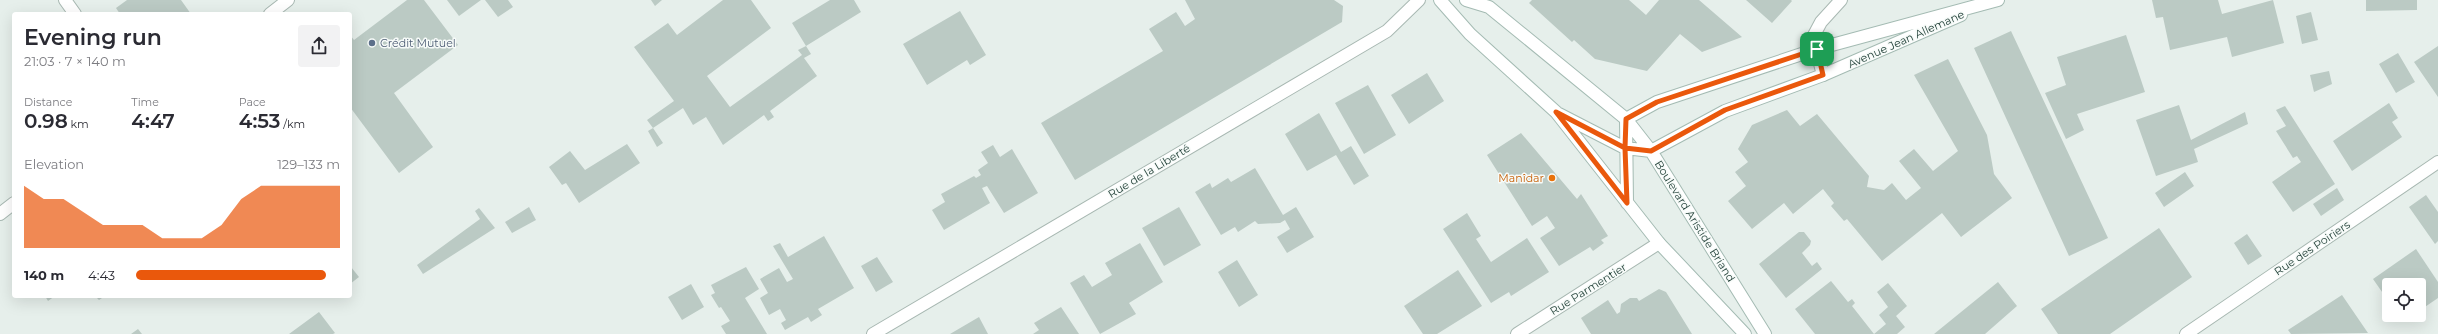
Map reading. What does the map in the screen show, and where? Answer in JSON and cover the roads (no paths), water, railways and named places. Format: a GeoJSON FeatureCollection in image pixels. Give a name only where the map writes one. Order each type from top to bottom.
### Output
{"type":"FeatureCollection","features":[{"type":"Feature","properties":{"kind":"main road"},"geometry":{"type":"LineString","coordinates":[[65,0],[74,12]]}},
{"type":"Feature","properties":{"kind":"main road"},"geometry":{"type":"LineString","coordinates":[[273,12],[288,0]]}},
{"type":"Feature","properties":{"kind":"main road","name":"Rue de la Liberté"},"geometry":{"type":"LineString","coordinates":[[873,334],[1387,31],[1419,0]]}},
{"type":"Feature","properties":{"kind":"main road"},"geometry":{"type":"LineString","coordinates":[[1440,0],[1470,34],[1556,112],[1659,243],[1745,334]]}},
{"type":"Feature","properties":{"kind":"main road","name":"Boulevard Aristide Briand"},"geometry":{"type":"LineString","coordinates":[[1466,0],[1489,7],[1626,119],[1651,151],[1765,334]]}},
{"type":"Feature","properties":{"kind":"main road"},"geometry":{"type":"LineString","coordinates":[[1823,75],[1813,37],[1821,22],[1840,0]]}},
{"type":"Feature","properties":{"kind":"main road","name":"Avenue Jean Allemane"},"geometry":{"type":"LineString","coordinates":[[1626,119],[1657,102],[1817,49],[1998,0]]}},
{"type":"Feature","properties":{"kind":"main road","name":"Avenue Jean Allemane"},"geometry":{"type":"LineString","coordinates":[[1651,151],[1725,110],[1823,75],[1985,4]]}},
{"type":"Feature","properties":{"kind":"main road"},"geometry":{"type":"LineString","coordinates":[[1556,112],[1625,148],[1651,151]]}},
{"type":"Feature","properties":{"kind":"main road"},"geometry":{"type":"LineString","coordinates":[[1626,119],[1625,148],[1627,203]]}},
{"type":"Feature","properties":{"kind":"main road","name":"Rue des Poiriers"},"geometry":{"type":"LineString","coordinates":[[2186,334],[2438,162]]}},
{"type":"Feature","properties":{"kind":"main road"},"geometry":{"type":"LineString","coordinates":[[0,214],[12,205]]}},
{"type":"Feature","properties":{"kind":"main road","name":"Rue Parmentier"},"geometry":{"type":"LineString","coordinates":[[1517,334],[1659,243]]}},
{"type":"Feature","properties":{"kind":"place","name":"Crédit Mutuel"},"geometry":{"type":"Point","coordinates":[372,43]}},
{"type":"Feature","properties":{"kind":"place","name":"Manîdar"},"geometry":{"type":"Point","coordinates":[1552,178]}}]}
